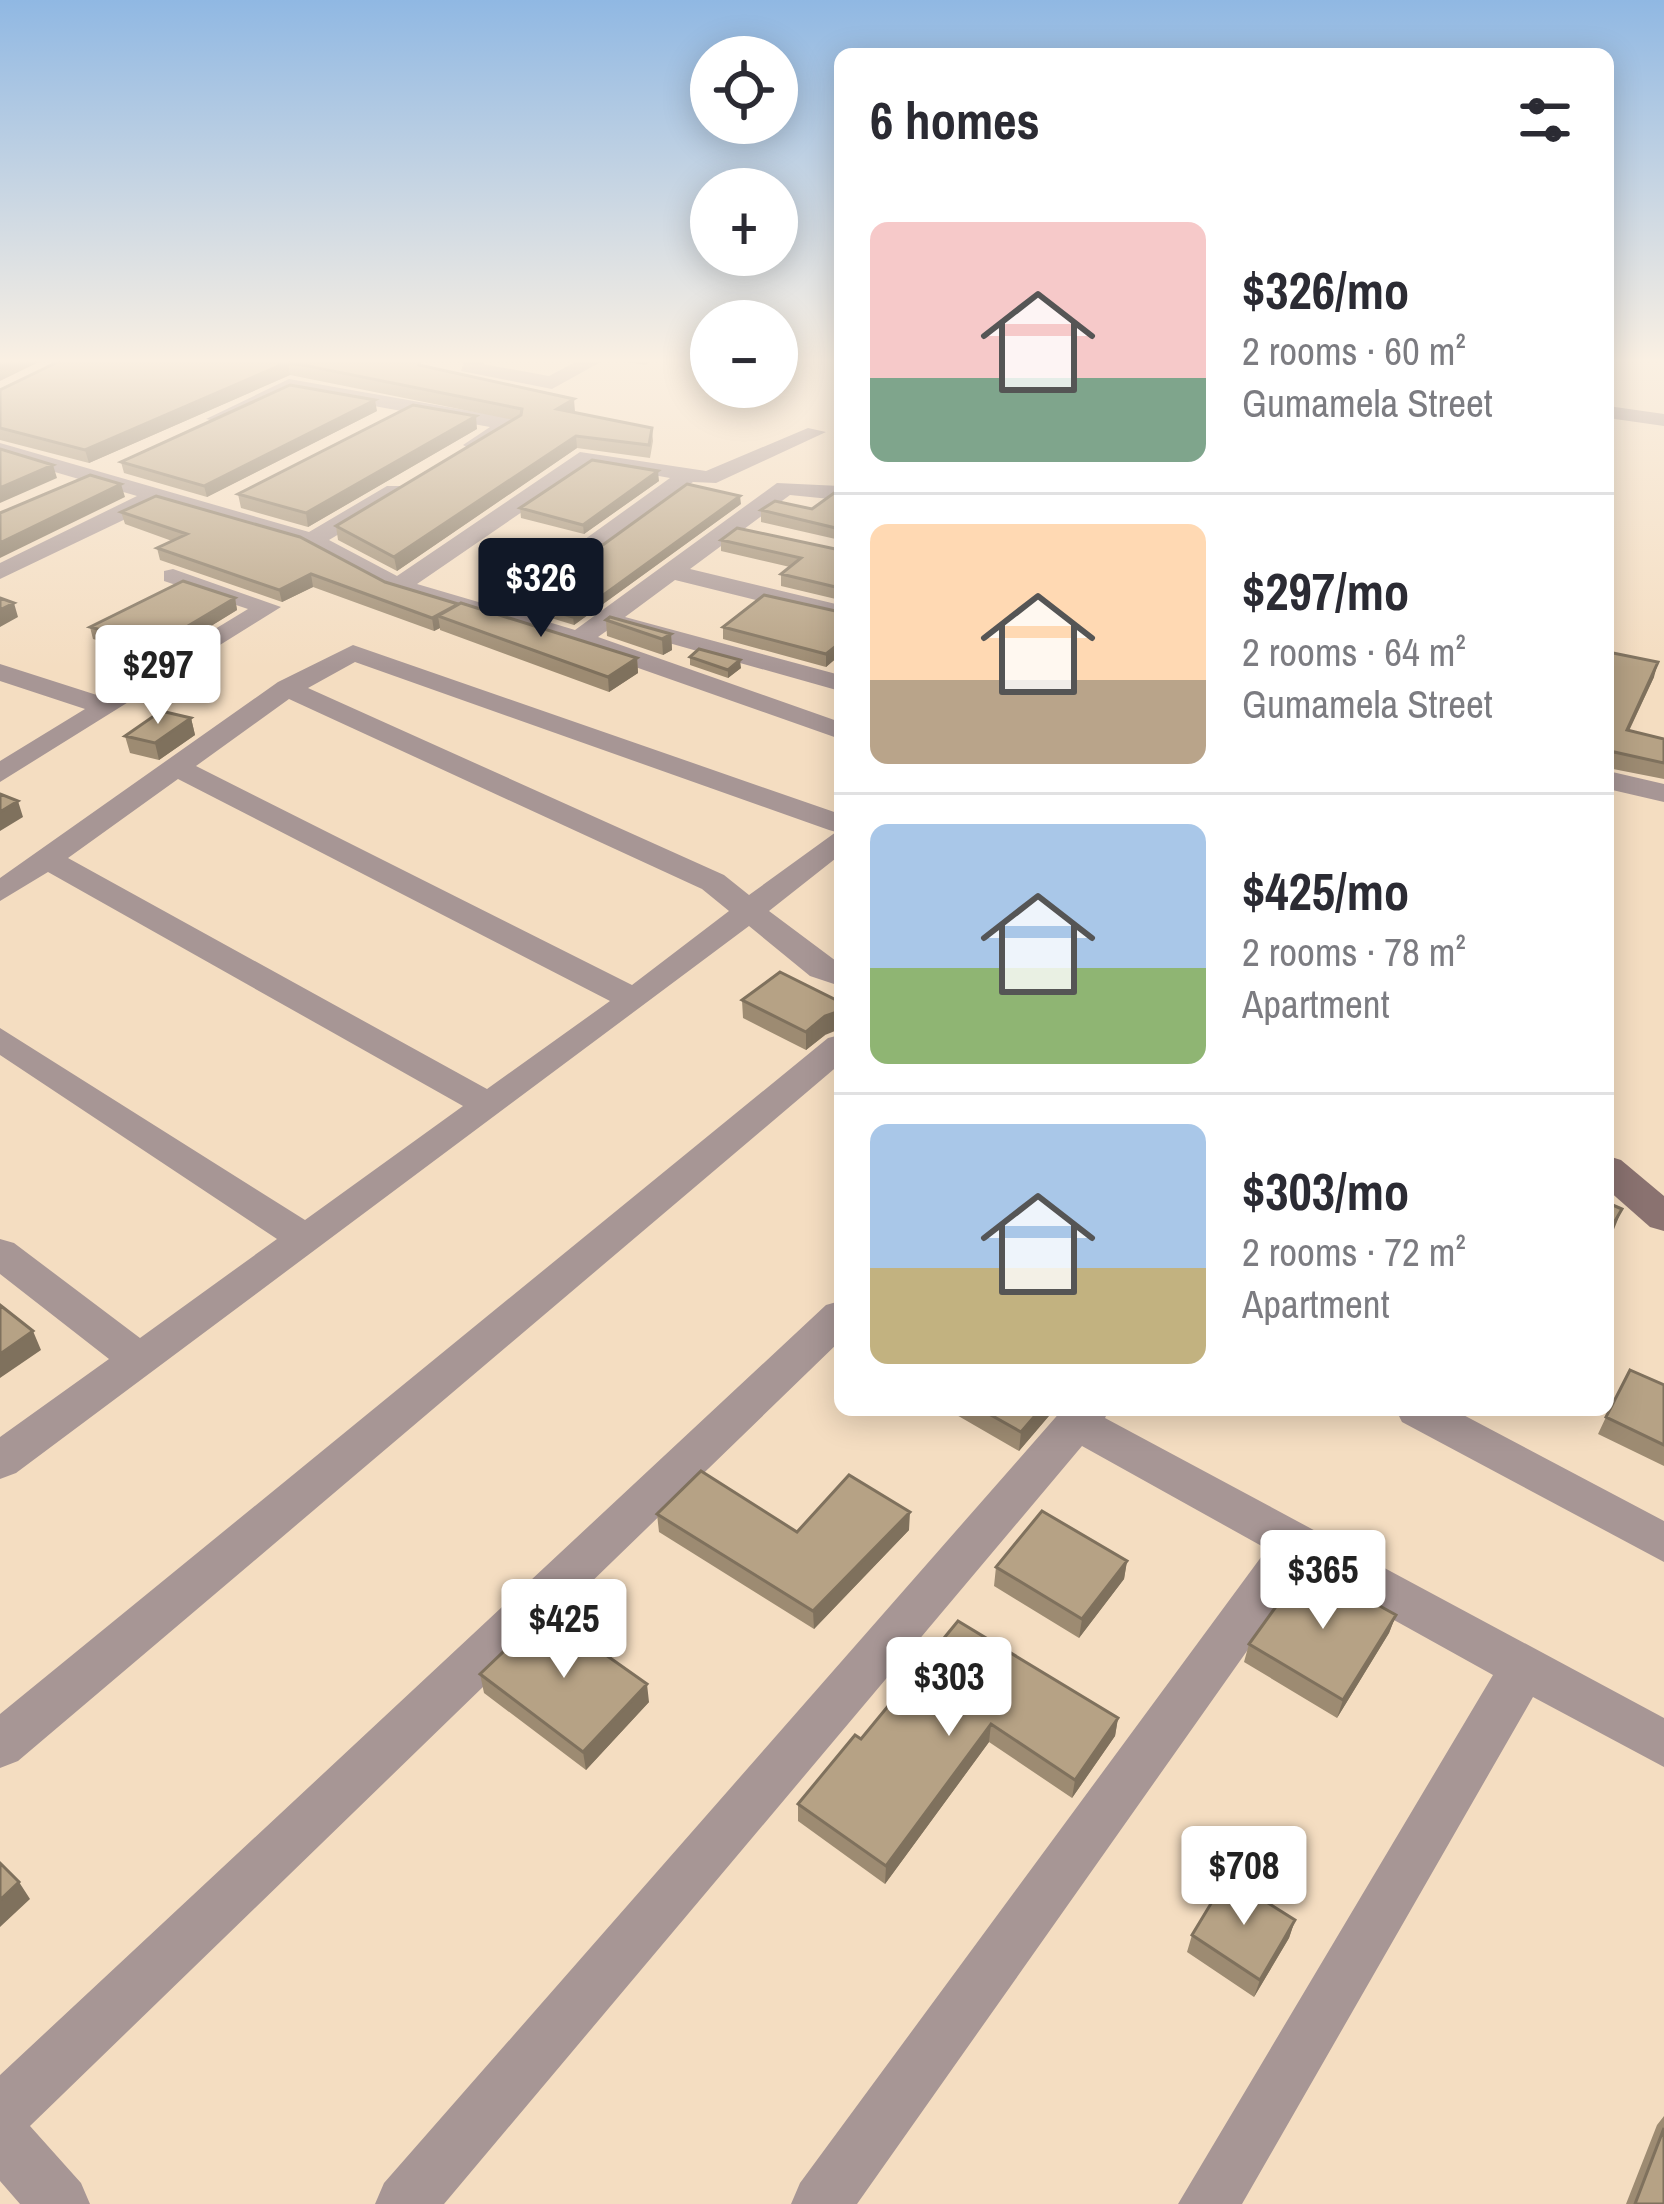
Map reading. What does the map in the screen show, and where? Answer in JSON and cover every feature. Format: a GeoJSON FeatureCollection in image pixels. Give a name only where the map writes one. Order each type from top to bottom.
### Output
{"type":"FeatureCollection","features":[{"type":"Feature","properties":{"kind":"street"},"geometry":{"type":"LineString","coordinates":[[66,462],[108,470],[159,494],[312,540],[398,586],[579,639],[834,729]]}},
{"type":"Feature","properties":{"kind":"street"},"geometry":{"type":"LineString","coordinates":[[398,586],[582,462]]}},
{"type":"Feature","properties":{"kind":"street"},"geometry":{"type":"LineString","coordinates":[[613,462],[708,478],[746,462]]}},
{"type":"Feature","properties":{"kind":"street"},"geometry":{"type":"LineString","coordinates":[[58,492],[108,470]]}},
{"type":"Feature","properties":{"kind":"street"},"geometry":{"type":"LineString","coordinates":[[498,613],[690,474]]}},
{"type":"Feature","properties":{"kind":"street"},"geometry":{"type":"LineString","coordinates":[[312,540],[411,482]]}},
{"type":"Feature","properties":{"kind":"street"},"geometry":{"type":"LineString","coordinates":[[579,639],[785,488],[834,492]]}},
{"type":"Feature","properties":{"kind":"street"},"geometry":{"type":"LineString","coordinates":[[211,509],[251,489]]}},
{"type":"Feature","properties":{"kind":"street"},"geometry":{"type":"LineString","coordinates":[[0,572],[159,494]]}},
{"type":"Feature","properties":{"kind":"street"},"geometry":{"type":"LineString","coordinates":[[733,527],[776,537]]}},
{"type":"Feature","properties":{"kind":"street"},"geometry":{"type":"LineString","coordinates":[[671,572],[834,612]]}},
{"type":"Feature","properties":{"kind":"street"},"geometry":{"type":"LineString","coordinates":[[0,773],[268,607],[173,576]]}},
{"type":"Feature","properties":{"kind":"street"},"geometry":{"type":"LineString","coordinates":[[605,619],[834,681]]}},
{"type":"Feature","properties":{"kind":"street"},"geometry":{"type":"LineString","coordinates":[[0,892],[287,688],[352,653],[834,822]]}},
{"type":"Feature","properties":{"kind":"street"},"geometry":{"type":"LineString","coordinates":[[0,672],[106,707]]}},
{"type":"Feature","properties":{"kind":"street"},"geometry":{"type":"LineString","coordinates":[[287,688],[713,882],[834,974]]}},
{"type":"Feature","properties":{"kind":"street"},"geometry":{"type":"LineString","coordinates":[[176,767],[634,1000]]}},
{"type":"Feature","properties":{"kind":"street"},"geometry":{"type":"LineString","coordinates":[[1614,781],[1664,793]]}},
{"type":"Feature","properties":{"kind":"street"},"geometry":{"type":"LineString","coordinates":[[0,1462],[634,1000],[834,845]]}},
{"type":"Feature","properties":{"kind":"street"},"geometry":{"type":"LineString","coordinates":[[47,859],[488,1105]]}},
{"type":"Feature","properties":{"kind":"street"},"geometry":{"type":"LineString","coordinates":[[0,1039],[306,1239]]}},
{"type":"Feature","properties":{"kind":"street"},"geometry":{"type":"LineString","coordinates":[[0,1745],[834,1051]]}},
{"type":"Feature","properties":{"kind":"street"},"geometry":{"type":"LineString","coordinates":[[1614,1174],[1664,1217]]}},
{"type":"Feature","properties":{"kind":"street"},"geometry":{"type":"LineString","coordinates":[[0,1253],[141,1361]]}},
{"type":"Feature","properties":{"kind":"street"},"geometry":{"type":"LineString","coordinates":[[0,2115],[834,1322]]}},
{"type":"Feature","properties":{"kind":"street"},"geometry":{"type":"LineString","coordinates":[[1428,1416],[1664,1543]]}},
{"type":"Feature","properties":{"kind":"street"},"geometry":{"type":"LineString","coordinates":[[405,2204],[1083,1417],[1297,1543],[1664,1744]]}},
{"type":"Feature","properties":{"kind":"street"},"geometry":{"type":"LineString","coordinates":[[821,2204],[1297,1543]]}},
{"type":"Feature","properties":{"kind":"street"},"geometry":{"type":"LineString","coordinates":[[1208,2204],[1524,1667]]}},
{"type":"Feature","properties":{"kind":"street"},"geometry":{"type":"LineString","coordinates":[[0,2138],[60,2204]]}},
{"type":"Feature","properties":{"kind":"building"},"geometry":{"type":"Polygon","coordinates":[[[0,462],[53,465],[0,488],[0,462]]]}},
{"type":"Feature","properties":{"kind":"building"},"geometry":{"type":"Polygon","coordinates":[[[121,462],[252,462],[204,486],[121,462]]]}},
{"type":"Feature","properties":{"kind":"building"},"geometry":{"type":"Polygon","coordinates":[[[301,462],[396,462],[306,513],[238,494],[301,462]]]}},
{"type":"Feature","properties":{"kind":"building"},"geometry":{"type":"Polygon","coordinates":[[[443,462],[537,462],[394,557],[336,526],[443,462]]]}},
{"type":"Feature","properties":{"kind":"building"},"geometry":{"type":"Polygon","coordinates":[[[589,462],[658,471],[583,525],[520,508],[589,462]]]}},
{"type":"Feature","properties":{"kind":"building"},"geometry":{"type":"Polygon","coordinates":[[[90,475],[121,484],[0,543],[0,513],[90,475]]]}},
{"type":"Feature","properties":{"kind":"building"},"geometry":{"type":"Polygon","coordinates":[[[687,484],[740,496],[573,617],[524,602],[687,484]]]}},
{"type":"Feature","properties":{"kind":"building"},"geometry":{"type":"Polygon","coordinates":[[[834,493],[834,528],[761,510],[775,501],[812,509],[834,493]]]}},
{"type":"Feature","properties":{"kind":"building"},"geometry":{"type":"Polygon","coordinates":[[[156,496],[300,537],[385,582],[458,604],[432,618],[311,574],[279,590],[157,548],[187,534],[121,512],[156,496]]]}},
{"type":"Feature","properties":{"kind":"building"},"geometry":{"type":"Polygon","coordinates":[[[737,528],[834,549],[834,587],[781,574],[801,558],[721,540],[737,528]]]}},
{"type":"Feature","properties":{"kind":"building"},"geometry":{"type":"Polygon","coordinates":[[[183,581],[235,598],[156,645],[90,627],[183,581]]]}},
{"type":"Feature","properties":{"kind":"building"},"geometry":{"type":"Polygon","coordinates":[[[764,595],[834,611],[834,648],[826,654],[723,627],[764,595]]]}},
{"type":"Feature","properties":{"kind":"building"},"geometry":{"type":"Polygon","coordinates":[[[461,603],[637,658],[608,677],[438,616],[461,603]]]}},
{"type":"Feature","properties":{"kind":"building"},"geometry":{"type":"Polygon","coordinates":[[[610,617],[671,634],[662,639],[606,620],[610,617]]]}},
{"type":"Feature","properties":{"kind":"building"},"geometry":{"type":"Polygon","coordinates":[[[699,649],[740,660],[728,670],[690,657],[699,649]]]}},
{"type":"Feature","properties":{"kind":"building"},"geometry":{"type":"Polygon","coordinates":[[[1614,653],[1658,662],[1627,730],[1664,739],[1664,763],[1614,752],[1614,653]]]}},
{"type":"Feature","properties":{"kind":"building"},"geometry":{"type":"Polygon","coordinates":[[[161,711],[191,718],[155,743],[125,736],[161,711]]]}},
{"type":"Feature","properties":{"kind":"building"},"geometry":{"type":"Polygon","coordinates":[[[0,794],[18,801],[0,812],[0,794]]]}},
{"type":"Feature","properties":{"kind":"building"},"geometry":{"type":"Polygon","coordinates":[[[780,972],[834,999],[834,1013],[806,1032],[742,1000],[780,972]]]}},
{"type":"Feature","properties":{"kind":"building"},"geometry":{"type":"Polygon","coordinates":[[[0,1305],[33,1331],[0,1354],[0,1305]]]}},
{"type":"Feature","properties":{"kind":"building"},"geometry":{"type":"Polygon","coordinates":[[[1630,1370],[1664,1385],[1664,1445],[1606,1417],[1614,1416],[1614,1401],[1630,1370]]]}},
{"type":"Feature","properties":{"kind":"building"},"geometry":{"type":"Polygon","coordinates":[[[993,1416],[1035,1416],[1021,1432],[993,1416]]]}},
{"type":"Feature","properties":{"kind":"building"},"geometry":{"type":"Polygon","coordinates":[[[701,1471],[797,1532],[849,1475],[910,1512],[813,1611],[657,1514],[701,1471]]]}},
{"type":"Feature","properties":{"kind":"building"},"geometry":{"type":"Polygon","coordinates":[[[1042,1511],[1127,1561],[1082,1619],[996,1567],[1042,1511]]]}},
{"type":"Feature","properties":{"kind":"building"},"geometry":{"type":"Polygon","coordinates":[[[1306,1565],[1396,1615],[1343,1700],[1249,1644],[1306,1565]]]}},
{"type":"Feature","properties":{"kind":"building"},"geometry":{"type":"Polygon","coordinates":[[[545,1612],[647,1684],[583,1752],[480,1674],[545,1612]]]}},
{"type":"Feature","properties":{"kind":"building"},"geometry":{"type":"Polygon","coordinates":[[[958,1621],[1118,1718],[1075,1780],[991,1724],[886,1866],[798,1804],[855,1735],[861,1739],[958,1621]]]}},
{"type":"Feature","properties":{"kind":"building"},"geometry":{"type":"Polygon","coordinates":[[[0,1863],[19,1882],[0,1900],[0,1863]]]}},
{"type":"Feature","properties":{"kind":"building"},"geometry":{"type":"Polygon","coordinates":[[[1227,1877],[1295,1920],[1260,1980],[1192,1935],[1227,1877]]]}},
{"type":"Feature","properties":{"kind":"building"},"geometry":{"type":"Polygon","coordinates":[[[1664,2128],[1664,2204],[1635,2204],[1664,2128]]]}}]}
